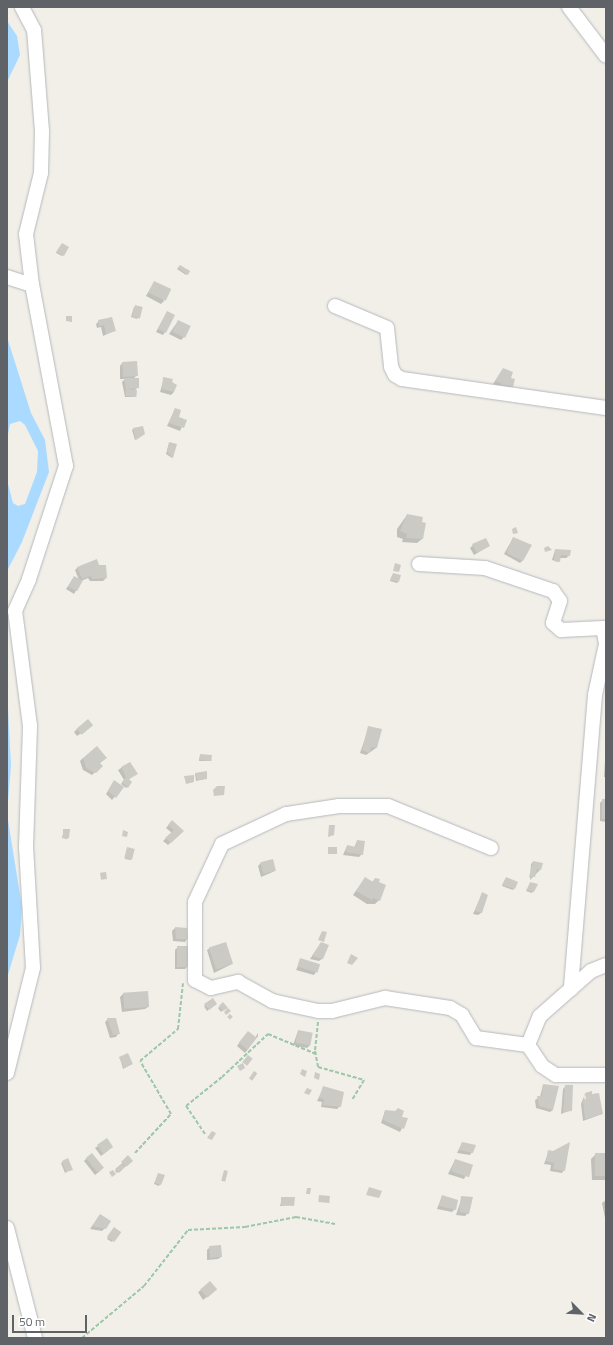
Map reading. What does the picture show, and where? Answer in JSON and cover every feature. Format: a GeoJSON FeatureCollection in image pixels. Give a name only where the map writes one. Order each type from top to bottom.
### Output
{"type":"FeatureCollection","features":[{"type":"Feature","properties":{"kind":"street"},"geometry":{"type":"LineString","coordinates":[[7,1073],[33,968],[26,846],[30,726],[14,611],[30,579],[66,466],[32,285],[26,234],[41,173],[42,131],[34,30],[22,7]]}},
{"type":"Feature","properties":{"kind":"street"},"geometry":{"type":"LineString","coordinates":[[569,7],[606,56]]}},
{"type":"Feature","properties":{"kind":"street"},"geometry":{"type":"LineString","coordinates":[[7,277],[32,285]]}},
{"type":"Feature","properties":{"kind":"street"},"geometry":{"type":"LineString","coordinates":[[335,306],[387,328],[391,367],[395,375],[402,380],[606,408]]}},
{"type":"Feature","properties":{"kind":"street"},"geometry":{"type":"LineString","coordinates":[[419,564],[485,568],[552,591],[560,601],[553,623],[561,630],[603,628],[606,644],[595,695],[571,989]]}},
{"type":"Feature","properties":{"kind":"street"},"geometry":{"type":"LineString","coordinates":[[491,848],[388,806],[338,806],[286,814],[222,844],[195,902],[195,980],[211,988],[238,982],[272,1001],[318,1011],[332,1011],[385,998],[450,1008],[462,1015],[476,1038],[528,1045],[542,1066],[556,1075],[606,1075]]}},
{"type":"Feature","properties":{"kind":"street"},"geometry":{"type":"LineString","coordinates":[[528,1045],[540,1016],[591,971],[606,965]]}},
{"type":"Feature","properties":{"kind":"street"},"geometry":{"type":"LineString","coordinates":[[7,1228],[35,1338]]}},
{"type":"Feature","properties":{"kind":"path"},"geometry":{"type":"LineString","coordinates":[[135,1153],[171,1114],[140,1061],[178,1029],[184,979],[195,980]]}},
{"type":"Feature","properties":{"kind":"path"},"geometry":{"type":"LineString","coordinates":[[318,1011],[316,1054],[318,1067],[364,1080],[352,1100]]}},
{"type":"Feature","properties":{"kind":"path"},"geometry":{"type":"LineString","coordinates":[[205,1134],[186,1106],[222,1077],[268,1034],[316,1054]]}},
{"type":"Feature","properties":{"kind":"path"},"geometry":{"type":"LineString","coordinates":[[82,1338],[144,1286],[188,1230],[238,1227],[296,1217],[335,1224]]}},
{"type":"Feature","properties":{"kind":"water"},"geometry":{"type":"Polygon","coordinates":[[[7,21],[17,36],[20,55],[7,82],[7,21]]]}},
{"type":"Feature","properties":{"kind":"water"},"geometry":{"type":"Polygon","coordinates":[[[7,337],[31,413],[45,440],[49,472],[22,542],[7,571],[7,480],[13,503],[18,506],[25,504],[37,472],[38,451],[25,425],[20,421],[10,424],[7,439],[7,337]]]}},
{"type":"Feature","properties":{"kind":"water"},"geometry":{"type":"Polygon","coordinates":[[[7,690],[11,765],[7,814],[7,690]]]}},
{"type":"Feature","properties":{"kind":"water"},"geometry":{"type":"Polygon","coordinates":[[[7,814],[22,907],[20,935],[7,978],[7,814]]]}},
{"type":"Feature","properties":{"kind":"building"},"geometry":{"type":"Polygon","coordinates":[[[62,243],[69,247],[64,256],[56,252],[62,243]]]}},
{"type":"Feature","properties":{"kind":"building"},"geometry":{"type":"Polygon","coordinates":[[[180,265],[190,271],[188,275],[178,268],[180,265]]]}},
{"type":"Feature","properties":{"kind":"building"},"geometry":{"type":"Polygon","coordinates":[[[154,281],[171,289],[166,301],[149,293],[154,281]]]}},
{"type":"Feature","properties":{"kind":"building"},"geometry":{"type":"Polygon","coordinates":[[[135,305],[143,307],[140,319],[132,317],[135,305]]]}},
{"type":"Feature","properties":{"kind":"building"},"geometry":{"type":"Polygon","coordinates":[[[167,311],[175,315],[166,333],[158,329],[167,311]]]}},
{"type":"Feature","properties":{"kind":"building"},"geometry":{"type":"Polygon","coordinates":[[[66,316],[72,316],[72,322],[66,321],[66,316]]]}},
{"type":"Feature","properties":{"kind":"building"},"geometry":{"type":"Polygon","coordinates":[[[112,317],[116,331],[106,334],[104,325],[99,326],[98,320],[112,317]]]}},
{"type":"Feature","properties":{"kind":"building"},"geometry":{"type":"Polygon","coordinates":[[[178,320],[191,326],[185,338],[173,332],[178,320]]]}},
{"type":"Feature","properties":{"kind":"building"},"geometry":{"type":"Polygon","coordinates":[[[137,361],[138,376],[123,377],[122,362],[137,361]]]}},
{"type":"Feature","properties":{"kind":"building"},"geometry":{"type":"Polygon","coordinates":[[[503,368],[513,372],[511,378],[515,379],[513,387],[501,386],[501,383],[495,381],[503,368]]]}},
{"type":"Feature","properties":{"kind":"building"},"geometry":{"type":"Polygon","coordinates":[[[163,377],[173,379],[172,382],[177,385],[174,392],[162,389],[163,377]]]}},
{"type":"Feature","properties":{"kind":"building"},"geometry":{"type":"Polygon","coordinates":[[[124,378],[139,378],[139,388],[126,389],[124,378]]]}},
{"type":"Feature","properties":{"kind":"building"},"geometry":{"type":"Polygon","coordinates":[[[126,389],[137,390],[136,397],[125,396],[126,389]]]}},
{"type":"Feature","properties":{"kind":"building"},"geometry":{"type":"Polygon","coordinates":[[[175,408],[181,410],[179,417],[187,420],[184,428],[169,423],[175,408]]]}},
{"type":"Feature","properties":{"kind":"building"},"geometry":{"type":"Polygon","coordinates":[[[143,426],[145,434],[136,440],[133,428],[143,426]]]}},
{"type":"Feature","properties":{"kind":"building"},"geometry":{"type":"Polygon","coordinates":[[[169,442],[177,444],[173,458],[167,452],[169,442]]]}},
{"type":"Feature","properties":{"kind":"building"},"geometry":{"type":"Polygon","coordinates":[[[407,514],[423,517],[422,522],[426,523],[423,539],[406,538],[407,534],[400,531],[407,514]]]}},
{"type":"Feature","properties":{"kind":"building"},"geometry":{"type":"Polygon","coordinates":[[[516,527],[518,533],[513,534],[512,529],[516,527]]]}},
{"type":"Feature","properties":{"kind":"building"},"geometry":{"type":"Polygon","coordinates":[[[513,537],[532,545],[523,561],[508,554],[507,551],[513,537]]]}},
{"type":"Feature","properties":{"kind":"building"},"geometry":{"type":"Polygon","coordinates":[[[486,538],[490,546],[477,553],[472,544],[486,538]]]}},
{"type":"Feature","properties":{"kind":"building"},"geometry":{"type":"Polygon","coordinates":[[[548,546],[552,550],[545,552],[544,548],[548,546]]]}},
{"type":"Feature","properties":{"kind":"building"},"geometry":{"type":"Polygon","coordinates":[[[555,549],[571,550],[570,556],[561,555],[560,562],[554,561],[555,549]]]}},
{"type":"Feature","properties":{"kind":"building"},"geometry":{"type":"Polygon","coordinates":[[[97,559],[99,565],[106,565],[107,578],[92,579],[91,576],[82,579],[77,567],[97,559]]]}},
{"type":"Feature","properties":{"kind":"building"},"geometry":{"type":"Polygon","coordinates":[[[395,563],[401,565],[399,572],[393,571],[395,563]]]}},
{"type":"Feature","properties":{"kind":"building"},"geometry":{"type":"Polygon","coordinates":[[[393,573],[401,575],[399,582],[390,580],[393,573]]]}},
{"type":"Feature","properties":{"kind":"building"},"geometry":{"type":"Polygon","coordinates":[[[74,576],[83,581],[77,591],[68,586],[74,576]]]}},
{"type":"Feature","properties":{"kind":"building"},"geometry":{"type":"Polygon","coordinates":[[[88,719],[93,725],[82,735],[77,729],[88,719]]]}},
{"type":"Feature","properties":{"kind":"building"},"geometry":{"type":"Polygon","coordinates":[[[368,726],[382,729],[377,748],[372,747],[369,753],[362,750],[368,726]]]}},
{"type":"Feature","properties":{"kind":"building"},"geometry":{"type":"Polygon","coordinates":[[[97,746],[107,758],[100,763],[103,766],[96,773],[86,768],[83,758],[97,746]]]}},
{"type":"Feature","properties":{"kind":"building"},"geometry":{"type":"Polygon","coordinates":[[[200,754],[212,755],[211,761],[199,760],[200,754]]]}},
{"type":"Feature","properties":{"kind":"building"},"geometry":{"type":"Polygon","coordinates":[[[130,762],[138,774],[129,779],[132,782],[128,788],[122,782],[126,777],[121,767],[130,762]]]}},
{"type":"Feature","properties":{"kind":"building"},"geometry":{"type":"Polygon","coordinates":[[[207,771],[207,779],[197,780],[195,773],[207,771]]]}},
{"type":"Feature","properties":{"kind":"building"},"geometry":{"type":"Polygon","coordinates":[[[194,775],[194,782],[186,784],[184,776],[194,775]]]}},
{"type":"Feature","properties":{"kind":"building"},"geometry":{"type":"Polygon","coordinates":[[[114,780],[124,787],[116,798],[108,791],[114,780]]]}},
{"type":"Feature","properties":{"kind":"building"},"geometry":{"type":"Polygon","coordinates":[[[217,786],[225,786],[224,795],[214,796],[213,790],[217,786]]]}},
{"type":"Feature","properties":{"kind":"building"},"geometry":{"type":"Polygon","coordinates":[[[602,799],[606,799],[606,819],[602,819],[602,799]]]}},
{"type":"Feature","properties":{"kind":"building"},"geometry":{"type":"Polygon","coordinates":[[[172,820],[184,831],[171,843],[165,838],[174,830],[168,825],[172,820]]]}},
{"type":"Feature","properties":{"kind":"building"},"geometry":{"type":"Polygon","coordinates":[[[329,825],[335,825],[334,835],[328,837],[329,825]]]}},
{"type":"Feature","properties":{"kind":"building"},"geometry":{"type":"Polygon","coordinates":[[[63,829],[70,829],[69,838],[63,838],[63,829]]]}},
{"type":"Feature","properties":{"kind":"building"},"geometry":{"type":"Polygon","coordinates":[[[123,830],[128,832],[127,837],[122,836],[123,830]]]}},
{"type":"Feature","properties":{"kind":"building"},"geometry":{"type":"Polygon","coordinates":[[[357,840],[365,841],[363,855],[346,852],[347,845],[356,847],[357,840]]]}},
{"type":"Feature","properties":{"kind":"building"},"geometry":{"type":"Polygon","coordinates":[[[127,847],[135,849],[132,860],[124,858],[127,847]]]}},
{"type":"Feature","properties":{"kind":"building"},"geometry":{"type":"Polygon","coordinates":[[[328,847],[337,847],[337,854],[328,854],[328,847]]]}},
{"type":"Feature","properties":{"kind":"building"},"geometry":{"type":"Polygon","coordinates":[[[273,859],[276,871],[263,874],[260,862],[273,859]]]}},
{"type":"Feature","properties":{"kind":"building"},"geometry":{"type":"Polygon","coordinates":[[[533,861],[543,863],[541,870],[537,869],[535,877],[529,877],[533,861]]]}},
{"type":"Feature","properties":{"kind":"building"},"geometry":{"type":"Polygon","coordinates":[[[106,872],[107,879],[101,880],[100,873],[106,872]]]}},
{"type":"Feature","properties":{"kind":"building"},"geometry":{"type":"Polygon","coordinates":[[[365,877],[373,882],[375,878],[380,879],[379,882],[386,885],[380,901],[373,898],[372,900],[356,891],[365,877]]]}},
{"type":"Feature","properties":{"kind":"building"},"geometry":{"type":"Polygon","coordinates":[[[506,877],[518,882],[515,889],[502,885],[506,877]]]}},
{"type":"Feature","properties":{"kind":"building"},"geometry":{"type":"Polygon","coordinates":[[[530,882],[538,884],[534,892],[527,890],[530,882]]]}},
{"type":"Feature","properties":{"kind":"building"},"geometry":{"type":"Polygon","coordinates":[[[482,892],[488,895],[482,913],[475,911],[482,892]]]}},
{"type":"Feature","properties":{"kind":"building"},"geometry":{"type":"Polygon","coordinates":[[[175,927],[187,928],[188,939],[176,939],[175,927]]]}},
{"type":"Feature","properties":{"kind":"building"},"geometry":{"type":"Polygon","coordinates":[[[322,931],[327,932],[324,942],[318,940],[322,931]]]}},
{"type":"Feature","properties":{"kind":"building"},"geometry":{"type":"Polygon","coordinates":[[[226,942],[233,964],[216,969],[209,948],[226,942]]]}},
{"type":"Feature","properties":{"kind":"building"},"geometry":{"type":"Polygon","coordinates":[[[321,942],[329,945],[323,959],[312,956],[321,942]]]}},
{"type":"Feature","properties":{"kind":"building"},"geometry":{"type":"Polygon","coordinates":[[[177,946],[188,946],[188,967],[177,967],[177,946]]]}},
{"type":"Feature","properties":{"kind":"building"},"geometry":{"type":"Polygon","coordinates":[[[351,954],[358,958],[352,965],[347,963],[351,954]]]}},
{"type":"Feature","properties":{"kind":"building"},"geometry":{"type":"Polygon","coordinates":[[[300,958],[320,964],[317,973],[297,967],[300,958]]]}},
{"type":"Feature","properties":{"kind":"building"},"geometry":{"type":"Polygon","coordinates":[[[148,991],[149,1007],[124,1009],[123,993],[148,991]]]}},
{"type":"Feature","properties":{"kind":"building"},"geometry":{"type":"Polygon","coordinates":[[[213,998],[217,1004],[209,1010],[204,1004],[213,998]]]}},
{"type":"Feature","properties":{"kind":"building"},"geometry":{"type":"Polygon","coordinates":[[[223,1002],[228,1008],[223,1011],[219,1006],[223,1002]]]}},
{"type":"Feature","properties":{"kind":"building"},"geometry":{"type":"Polygon","coordinates":[[[228,1008],[231,1011],[226,1015],[224,1012],[228,1008]]]}},
{"type":"Feature","properties":{"kind":"building"},"geometry":{"type":"Polygon","coordinates":[[[230,1014],[233,1017],[230,1020],[227,1017],[230,1014]]]}},
{"type":"Feature","properties":{"kind":"building"},"geometry":{"type":"Polygon","coordinates":[[[107,1018],[116,1018],[120,1034],[113,1035],[107,1018]]]}},
{"type":"Feature","properties":{"kind":"building"},"geometry":{"type":"Polygon","coordinates":[[[298,1030],[313,1033],[310,1046],[296,1043],[298,1030]]]}},
{"type":"Feature","properties":{"kind":"building"},"geometry":{"type":"Polygon","coordinates":[[[248,1031],[257,1038],[247,1050],[239,1043],[248,1031]]]}},
{"type":"Feature","properties":{"kind":"building"},"geometry":{"type":"Polygon","coordinates":[[[128,1053],[133,1064],[124,1068],[119,1057],[128,1053]]]}},
{"type":"Feature","properties":{"kind":"building"},"geometry":{"type":"Polygon","coordinates":[[[248,1055],[253,1059],[247,1066],[242,1062],[248,1055]]]}},
{"type":"Feature","properties":{"kind":"building"},"geometry":{"type":"Polygon","coordinates":[[[243,1063],[245,1068],[240,1071],[237,1066],[243,1063]]]}},
{"type":"Feature","properties":{"kind":"building"},"geometry":{"type":"Polygon","coordinates":[[[302,1069],[307,1071],[305,1077],[300,1074],[302,1069]]]}},
{"type":"Feature","properties":{"kind":"building"},"geometry":{"type":"Polygon","coordinates":[[[254,1071],[257,1073],[252,1081],[249,1078],[254,1071]]]}},
{"type":"Feature","properties":{"kind":"building"},"geometry":{"type":"Polygon","coordinates":[[[315,1072],[320,1074],[319,1080],[314,1078],[315,1072]]]}},
{"type":"Feature","properties":{"kind":"building"},"geometry":{"type":"Polygon","coordinates":[[[543,1084],[559,1086],[553,1110],[539,1106],[537,1096],[542,1096],[543,1084]]]}},
{"type":"Feature","properties":{"kind":"building"},"geometry":{"type":"Polygon","coordinates":[[[565,1085],[573,1085],[572,1111],[563,1112],[565,1085]]]}},
{"type":"Feature","properties":{"kind":"building"},"geometry":{"type":"Polygon","coordinates":[[[323,1086],[344,1092],[341,1107],[323,1105],[324,1099],[319,1098],[323,1086]]]}},
{"type":"Feature","properties":{"kind":"building"},"geometry":{"type":"Polygon","coordinates":[[[307,1088],[312,1090],[309,1095],[304,1093],[307,1088]]]}},
{"type":"Feature","properties":{"kind":"building"},"geometry":{"type":"Polygon","coordinates":[[[592,1091],[592,1094],[599,1093],[603,1114],[585,1119],[583,1100],[586,1099],[585,1093],[592,1091]]]}},
{"type":"Feature","properties":{"kind":"building"},"geometry":{"type":"Polygon","coordinates":[[[398,1108],[404,1111],[402,1117],[408,1118],[404,1129],[383,1120],[385,1110],[395,1111],[398,1108]]]}},
{"type":"Feature","properties":{"kind":"building"},"geometry":{"type":"Polygon","coordinates":[[[212,1131],[216,1133],[212,1140],[207,1138],[212,1131]]]}},
{"type":"Feature","properties":{"kind":"building"},"geometry":{"type":"Polygon","coordinates":[[[107,1138],[113,1147],[103,1154],[97,1145],[107,1138]]]}},
{"type":"Feature","properties":{"kind":"building"},"geometry":{"type":"Polygon","coordinates":[[[462,1142],[476,1145],[473,1153],[459,1150],[462,1142]]]}},
{"type":"Feature","properties":{"kind":"building"},"geometry":{"type":"Polygon","coordinates":[[[570,1142],[565,1171],[553,1169],[554,1163],[546,1161],[548,1150],[553,1151],[570,1142]]]}},
{"type":"Feature","properties":{"kind":"building"},"geometry":{"type":"Polygon","coordinates":[[[92,1153],[104,1168],[98,1173],[86,1158],[92,1153]]]}},
{"type":"Feature","properties":{"kind":"building"},"geometry":{"type":"Polygon","coordinates":[[[595,1153],[606,1153],[606,1176],[595,1176],[595,1153]]]}},
{"type":"Feature","properties":{"kind":"building"},"geometry":{"type":"Polygon","coordinates":[[[128,1155],[133,1161],[126,1167],[121,1162],[128,1155]]]}},
{"type":"Feature","properties":{"kind":"building"},"geometry":{"type":"Polygon","coordinates":[[[68,1158],[73,1170],[66,1172],[62,1161],[68,1158]]]}},
{"type":"Feature","properties":{"kind":"building"},"geometry":{"type":"Polygon","coordinates":[[[455,1159],[473,1165],[469,1177],[451,1171],[455,1159]]]}},
{"type":"Feature","properties":{"kind":"building"},"geometry":{"type":"Polygon","coordinates":[[[121,1164],[125,1167],[119,1173],[115,1169],[121,1164]]]}},
{"type":"Feature","properties":{"kind":"building"},"geometry":{"type":"Polygon","coordinates":[[[113,1170],[116,1174],[112,1177],[109,1172],[113,1170]]]}},
{"type":"Feature","properties":{"kind":"building"},"geometry":{"type":"Polygon","coordinates":[[[224,1170],[228,1171],[225,1182],[221,1181],[224,1170]]]}},
{"type":"Feature","properties":{"kind":"building"},"geometry":{"type":"Polygon","coordinates":[[[158,1173],[165,1175],[161,1185],[155,1183],[158,1173]]]}},
{"type":"Feature","properties":{"kind":"building"},"geometry":{"type":"Polygon","coordinates":[[[369,1187],[382,1191],[379,1198],[366,1195],[369,1187]]]}},
{"type":"Feature","properties":{"kind":"building"},"geometry":{"type":"Polygon","coordinates":[[[307,1188],[311,1188],[310,1194],[306,1194],[307,1188]]]}},
{"type":"Feature","properties":{"kind":"building"},"geometry":{"type":"Polygon","coordinates":[[[319,1195],[330,1196],[329,1203],[318,1202],[319,1195]]]}},
{"type":"Feature","properties":{"kind":"building"},"geometry":{"type":"Polygon","coordinates":[[[442,1195],[458,1200],[456,1210],[439,1206],[442,1195]]]}},
{"type":"Feature","properties":{"kind":"building"},"geometry":{"type":"Polygon","coordinates":[[[461,1196],[473,1197],[469,1214],[459,1212],[461,1196]]]}},
{"type":"Feature","properties":{"kind":"building"},"geometry":{"type":"Polygon","coordinates":[[[281,1197],[295,1197],[294,1206],[281,1205],[281,1197]]]}},
{"type":"Feature","properties":{"kind":"building"},"geometry":{"type":"Polygon","coordinates":[[[100,1214],[111,1221],[106,1229],[92,1226],[100,1214]]]}},
{"type":"Feature","properties":{"kind":"building"},"geometry":{"type":"Polygon","coordinates":[[[114,1227],[121,1232],[114,1242],[107,1237],[114,1227]]]}},
{"type":"Feature","properties":{"kind":"building"},"geometry":{"type":"Polygon","coordinates":[[[221,1245],[222,1257],[210,1258],[209,1246],[221,1245]]]}},
{"type":"Feature","properties":{"kind":"building"},"geometry":{"type":"Polygon","coordinates":[[[210,1281],[217,1289],[207,1298],[200,1290],[210,1281]]]}}]}
